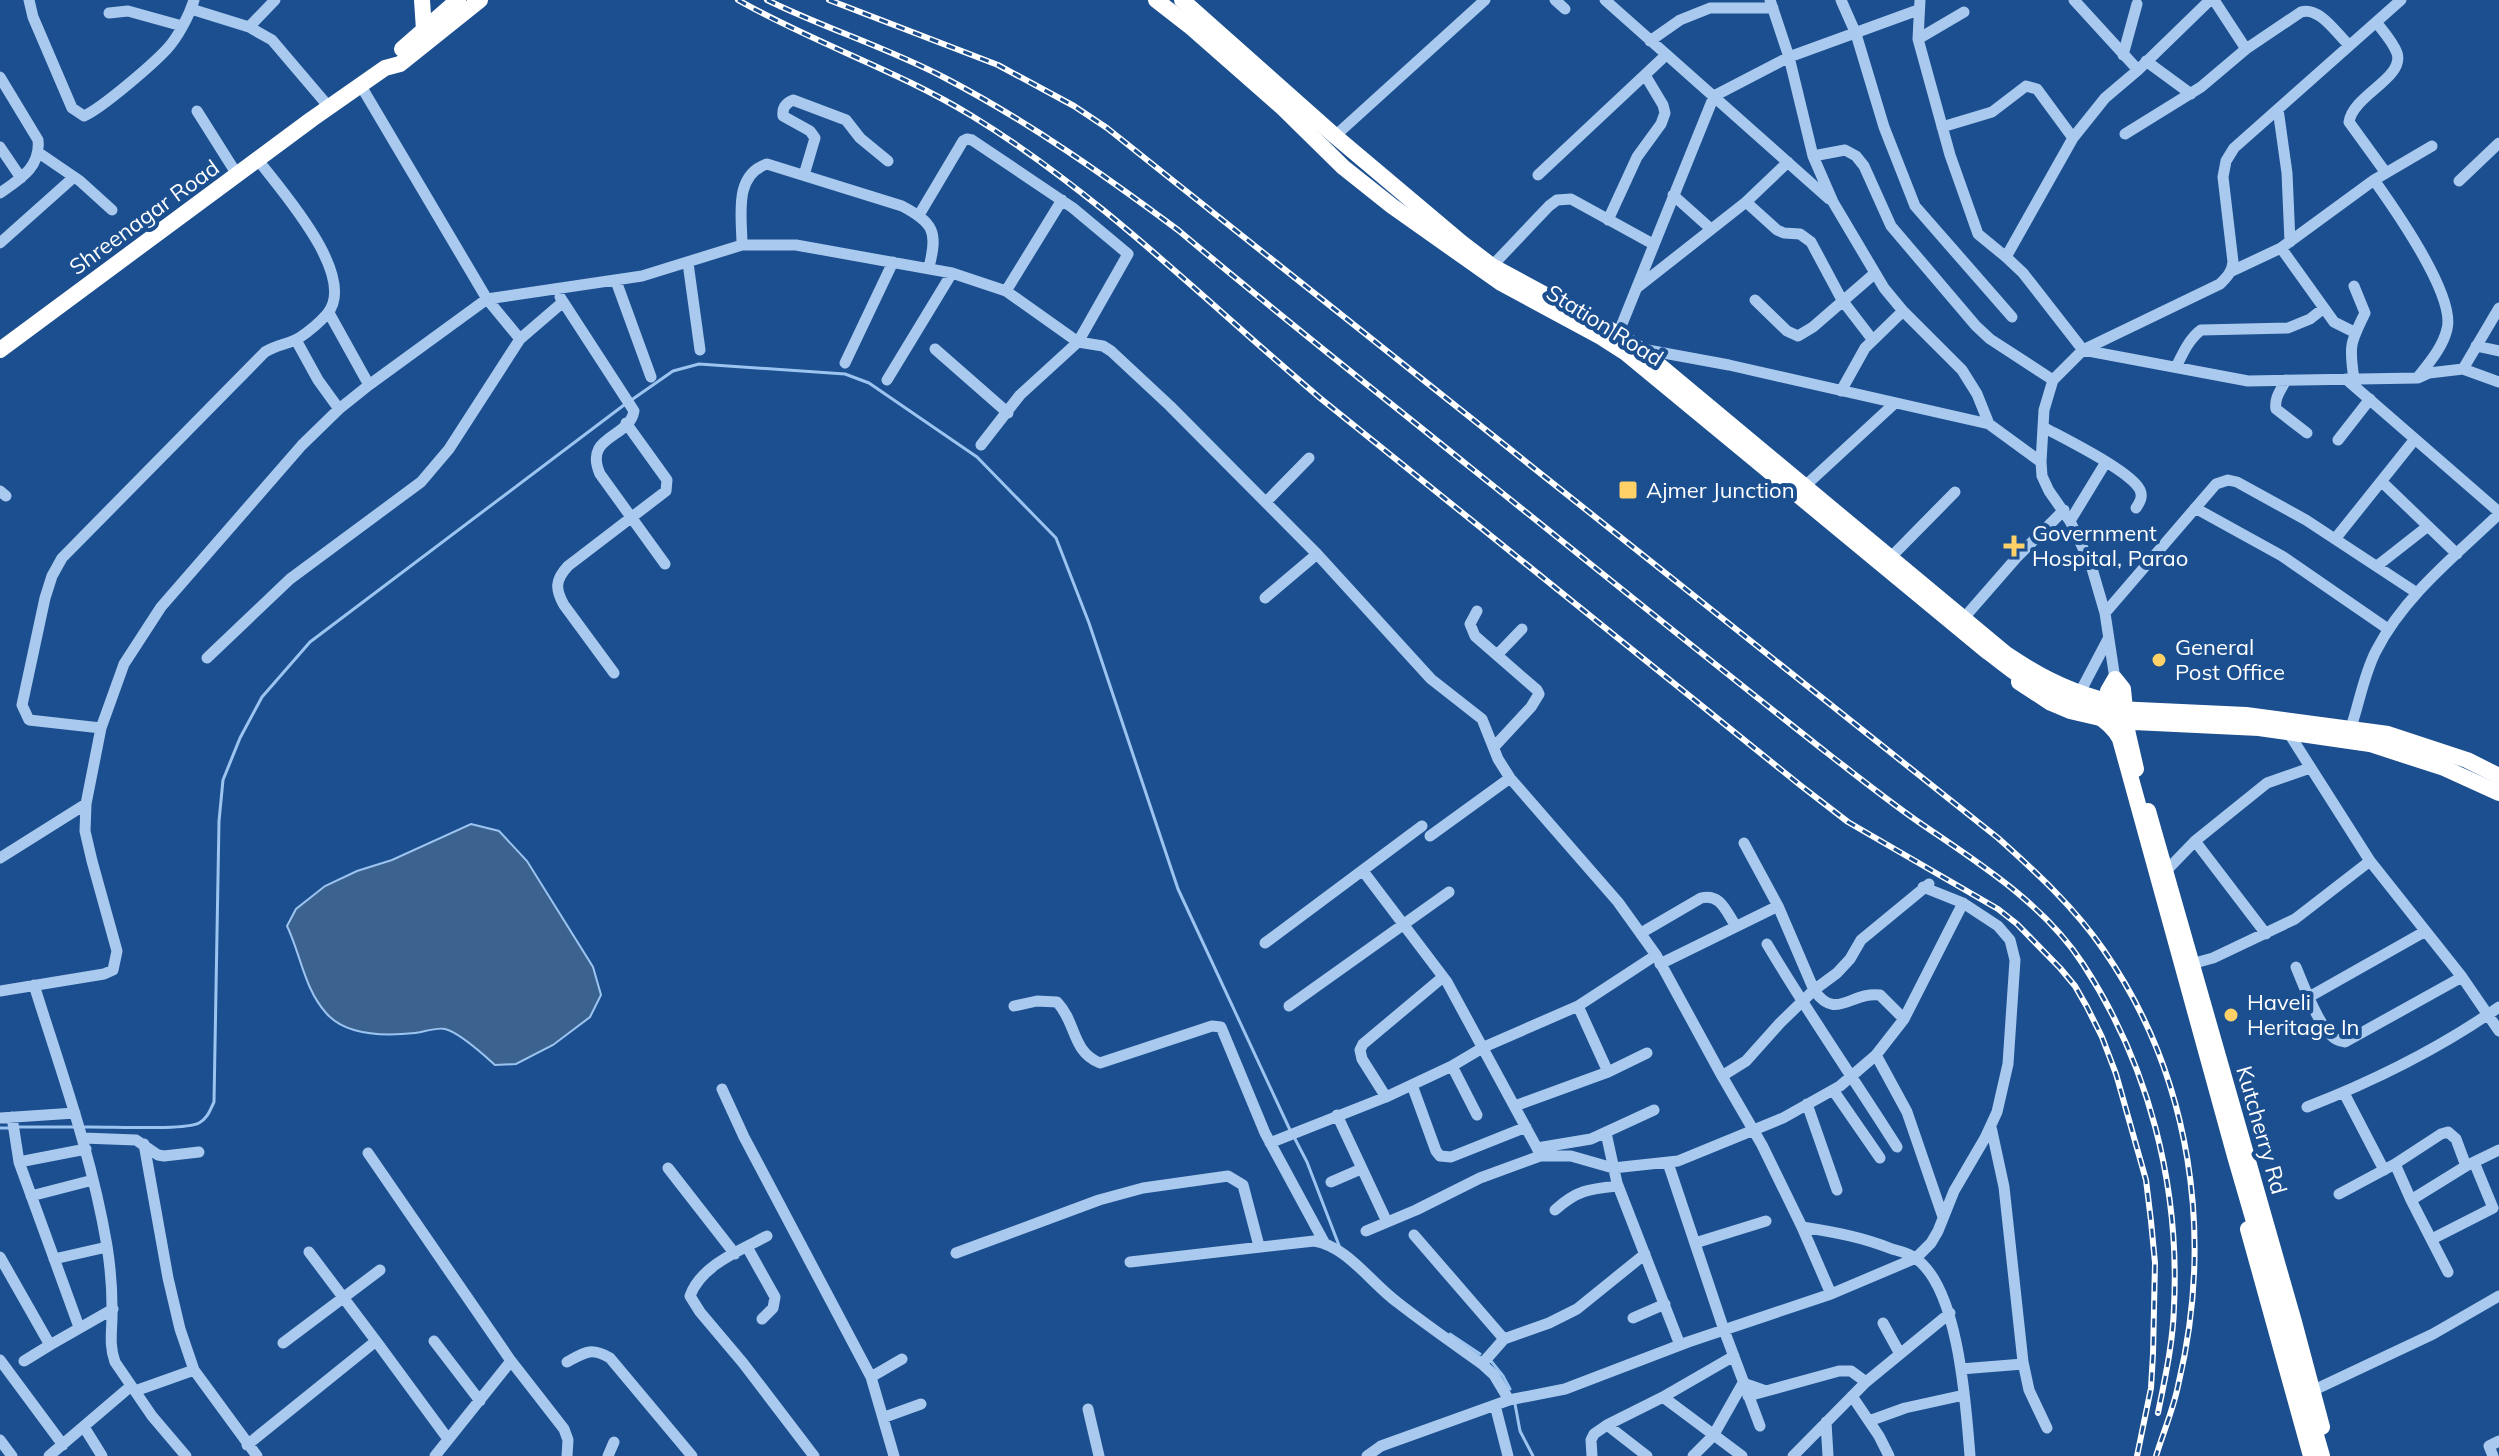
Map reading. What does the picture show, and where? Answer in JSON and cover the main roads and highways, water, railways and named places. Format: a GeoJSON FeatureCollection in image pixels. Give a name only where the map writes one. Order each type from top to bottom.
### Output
{"type":"FeatureCollection","features":[{"type":"Feature","properties":{"kind":"highway"},"geometry":{"type":"LineString","coordinates":[[422,0],[424,30]]}},
{"type":"Feature","properties":{"kind":"highway","name":"Station Road"},"geometry":{"type":"LineString","coordinates":[[1147,0],[1192,36],[1354,183],[1470,268],[1641,370],[1762,475],[2034,693],[2070,711],[2120,722],[2259,728],[2346,739],[2431,763],[2499,793]]}},
{"type":"Feature","properties":{"kind":"highway"},"geometry":{"type":"LineString","coordinates":[[1156,0],[1283,108],[1343,167],[1392,206],[1501,283],[1626,353],[1988,652],[2022,677],[2094,714],[2116,730],[2322,1456]]}},
{"type":"Feature","properties":{"kind":"highway"},"geometry":{"type":"LineString","coordinates":[[1170,0],[1193,17],[1329,143],[1417,216],[1484,266],[1618,339],[2021,670],[2086,703],[2136,710],[2246,715],[2372,731],[2399,737],[2499,773]]}},
{"type":"Feature","properties":{"kind":"highway","name":"Station Road"},"geometry":{"type":"LineString","coordinates":[[1182,0],[1438,224],[1492,266],[1640,349],[1963,619],[2006,654],[2040,676],[2079,694],[2117,703],[2251,710],[2353,722],[2436,744],[2473,757],[2499,773]]}},
{"type":"Feature","properties":{"kind":"highway"},"geometry":{"type":"LineString","coordinates":[[385,68],[424,30],[462,2]]}},
{"type":"Feature","properties":{"kind":"highway"},"geometry":{"type":"LineString","coordinates":[[385,68],[400,64],[462,2]]}},
{"type":"Feature","properties":{"kind":"highway","name":"Shreenagar Road"},"geometry":{"type":"LineString","coordinates":[[0,350],[385,68]]}},
{"type":"Feature","properties":{"kind":"highway"},"geometry":{"type":"LineString","coordinates":[[2115,679],[2108,691],[2117,703],[2120,722],[2118,751],[2139,836],[2311,1456]]}},
{"type":"Feature","properties":{"kind":"highway"},"geometry":{"type":"LineString","coordinates":[[2094,714],[2240,721],[2355,735],[2404,746],[2499,785]]}},
{"type":"Feature","properties":{"kind":"highway","name":"Kutcherry Rd"},"geometry":{"type":"LineString","coordinates":[[2120,722],[2166,871],[2290,1307],[2329,1456]]}},
{"type":"Feature","properties":{"kind":"water"},"geometry":{"type":"Polygon","coordinates":[[[471,824],[499,831],[527,861],[593,967],[601,995],[590,1017],[553,1045],[516,1064],[495,1065],[464,1039],[445,1029],[380,1034],[345,1027],[335,1021],[313,994],[287,926],[296,909],[325,886],[471,824]]]}},
{"type":"Feature","properties":{"kind":"waterway"},"geometry":{"type":"LineString","coordinates":[[630,401],[673,371],[699,364],[845,374],[869,383],[977,457],[1056,538],[1089,623],[1178,889],[1290,1130]]}},
{"type":"Feature","properties":{"kind":"waterway"},"geometry":{"type":"LineString","coordinates":[[82,1127],[161,1128],[191,1125],[205,1119],[214,1102],[219,821],[223,780],[240,738],[262,697],[310,642],[624,405]]}},
{"type":"Feature","properties":{"kind":"waterway"},"geometry":{"type":"LineString","coordinates":[[18,1127],[75,1127]]}},
{"type":"Feature","properties":{"kind":"waterway"},"geometry":{"type":"LineString","coordinates":[[0,1128],[11,1128]]}},
{"type":"Feature","properties":{"kind":"waterway"},"geometry":{"type":"LineString","coordinates":[[1294,1137],[1307,1162],[1340,1248]]}},
{"type":"Feature","properties":{"kind":"waterway"},"geometry":{"type":"LineString","coordinates":[[1450,1334],[1480,1354]]}},
{"type":"Feature","properties":{"kind":"waterway"},"geometry":{"type":"LineString","coordinates":[[1491,1361],[1510,1389]]}},
{"type":"Feature","properties":{"kind":"waterway"},"geometry":{"type":"LineString","coordinates":[[1515,1404],[1520,1431],[1533,1456]]}},
{"type":"Feature","properties":{"kind":"railway"},"geometry":{"type":"LineString","coordinates":[[738,0],[943,100],[972,116],[1064,179],[1151,250],[1320,398],[1800,785],[1848,822],[1998,909],[2060,968],[2075,986],[2102,1037],[2116,1074],[2146,1180],[2155,1263],[2153,1354],[2151,1388],[2137,1456]]}},
{"type":"Feature","properties":{"kind":"railway"},"geometry":{"type":"LineString","coordinates":[[767,0],[947,79],[1037,131],[1122,189],[1178,230],[1786,720],[1888,800],[1988,870],[2050,922],[2083,964],[2106,1003],[2126,1043],[2156,1128],[2172,1217],[2175,1262],[2170,1347],[2158,1413]]}},
{"type":"Feature","properties":{"kind":"railway"},"geometry":{"type":"LineString","coordinates":[[829,0],[998,65],[1074,106],[1107,128],[1998,838],[2067,904],[2103,949],[2133,998],[2157,1050],[2175,1104],[2187,1159],[2194,1216],[2194,1272],[2189,1329],[2176,1395],[2156,1456]]}},
{"type":"Feature","properties":{"kind":"place","name":"Ajmer Junction"},"geometry":{"type":"Point","coordinates":[1628,490]}},
{"type":"Feature","properties":{"kind":"place","name":"Government Hospital, Parao"},"geometry":{"type":"Point","coordinates":[2014,546]}},
{"type":"Feature","properties":{"kind":"place","name":"General Post Office"},"geometry":{"type":"Point","coordinates":[2159,660]}},
{"type":"Feature","properties":{"kind":"place","name":"Haveli Heritage In"},"geometry":{"type":"Point","coordinates":[2231,1015]}}]}
